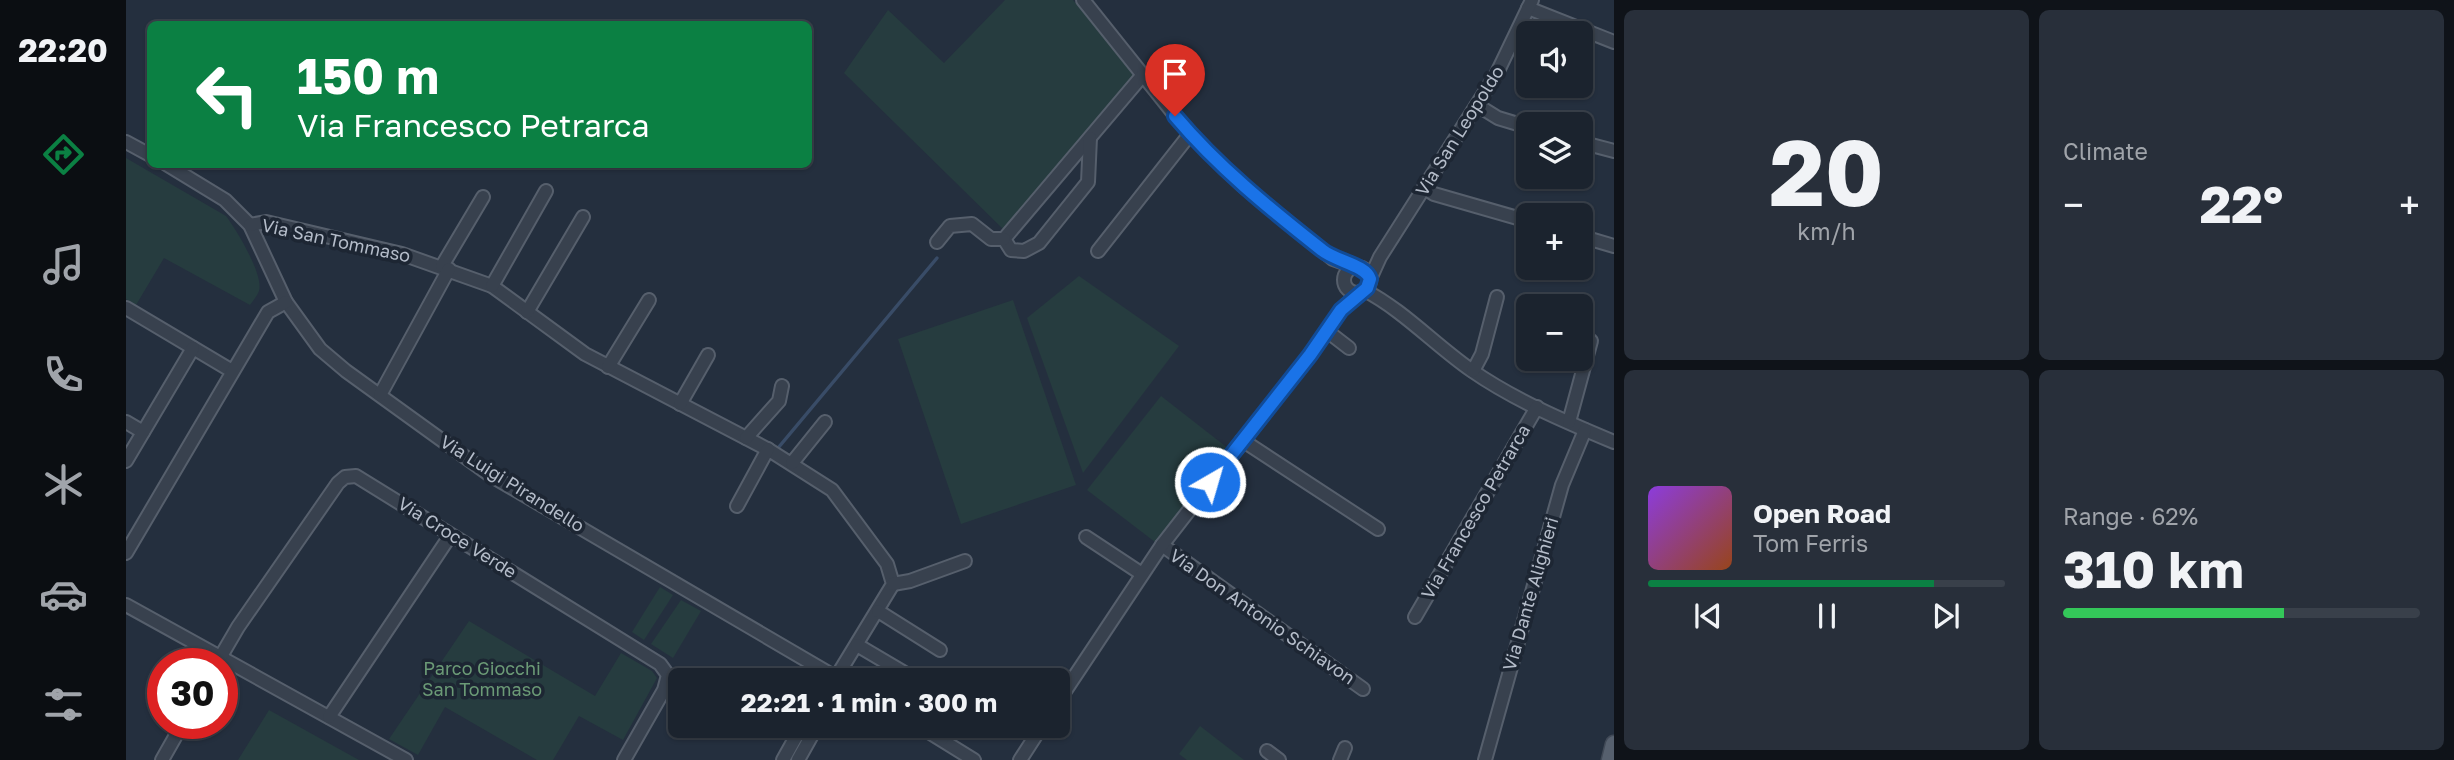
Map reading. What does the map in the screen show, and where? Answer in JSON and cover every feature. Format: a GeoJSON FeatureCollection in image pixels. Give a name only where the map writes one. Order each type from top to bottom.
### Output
{"type":"FeatureCollection","features":[{"type":"Feature","properties":{"kind":"main road"},"geometry":{"type":"LineString","coordinates":[[1610,760],[1614,744]]}},
{"type":"Feature","properties":{"kind":"street"},"geometry":{"type":"LineString","coordinates":[[1083,0],[1190,134],[1242,186],[1333,259],[1366,271],[1366,286],[1352,291],[1345,284],[1333,259]]}},
{"type":"Feature","properties":{"kind":"street"},"geometry":{"type":"LineString","coordinates":[[1530,4],[1614,42]]}},
{"type":"Feature","properties":{"kind":"street","name":"Via San Leopoldo"},"geometry":{"type":"LineString","coordinates":[[1366,286],[1380,257],[1477,105],[1530,4]]}},
{"type":"Feature","properties":{"kind":"street"},"geometry":{"type":"LineString","coordinates":[[937,242],[950,226],[972,224],[991,239],[1004,239],[1142,76]]}},
{"type":"Feature","properties":{"kind":"street"},"geometry":{"type":"LineString","coordinates":[[1477,105],[1498,118],[1516,123]]}},
{"type":"Feature","properties":{"kind":"street"},"geometry":{"type":"LineString","coordinates":[[1098,251],[1190,134]]}},
{"type":"Feature","properties":{"kind":"street"},"geometry":{"type":"LineString","coordinates":[[1004,239],[1011,250],[1024,251],[1039,243],[1088,182],[1090,138]]}},
{"type":"Feature","properties":{"kind":"street"},"geometry":{"type":"LineString","coordinates":[[126,142],[147,153]]}},
{"type":"Feature","properties":{"kind":"street"},"geometry":{"type":"LineString","coordinates":[[1593,145],[1614,151]]}},
{"type":"Feature","properties":{"kind":"street","name":"Via San Tommaso"},"geometry":{"type":"LineString","coordinates":[[173,168],[225,200],[250,225],[266,222],[446,268],[492,286],[561,339],[608,367],[768,449],[832,490],[887,564],[893,584]]}},
{"type":"Feature","properties":{"kind":"street"},"geometry":{"type":"LineString","coordinates":[[1425,188],[1434,194],[1516,218]]}},
{"type":"Feature","properties":{"kind":"street"},"geometry":{"type":"LineString","coordinates":[[492,286],[546,191]]}},
{"type":"Feature","properties":{"kind":"street"},"geometry":{"type":"LineString","coordinates":[[380,395],[483,197]]}},
{"type":"Feature","properties":{"kind":"street"},"geometry":{"type":"LineString","coordinates":[[527,312],[583,217]]}},
{"type":"Feature","properties":{"kind":"street","name":"Via Luigi Pirandello"},"geometry":{"type":"LineString","coordinates":[[250,225],[286,302],[320,349],[490,475],[817,668]]}},
{"type":"Feature","properties":{"kind":"street"},"geometry":{"type":"LineString","coordinates":[[1593,240],[1614,246]]}},
{"type":"Feature","properties":{"kind":"street"},"geometry":{"type":"LineString","coordinates":[[1345,284],[1346,274],[1380,257]]}},
{"type":"Feature","properties":{"kind":"street","name":"Via Don Antonio Schiavon"},"geometry":{"type":"LineString","coordinates":[[1341,310],[1345,284]]}},
{"type":"Feature","properties":{"kind":"street","name":"Via Francesco Petrarca"},"geometry":{"type":"LineString","coordinates":[[1366,286],[1473,371],[1537,407],[1614,442]]}},
{"type":"Feature","properties":{"kind":"street","name":"Via Don Antonio Schiavon"},"geometry":{"type":"LineString","coordinates":[[1070,683],[1161,545],[1341,310],[1366,286]]}},
{"type":"Feature","properties":{"kind":"street"},"geometry":{"type":"LineString","coordinates":[[1473,371],[1482,354],[1497,297]]}},
{"type":"Feature","properties":{"kind":"street"},"geometry":{"type":"LineString","coordinates":[[608,367],[649,300]]}},
{"type":"Feature","properties":{"kind":"street"},"geometry":{"type":"LineString","coordinates":[[126,552],[130,538],[268,312],[286,302]]}},
{"type":"Feature","properties":{"kind":"street"},"geometry":{"type":"LineString","coordinates":[[126,308],[232,371]]}},
{"type":"Feature","properties":{"kind":"street"},"geometry":{"type":"LineString","coordinates":[[1327,331],[1349,348]]}},
{"type":"Feature","properties":{"kind":"street"},"geometry":{"type":"LineString","coordinates":[[126,461],[193,348]]}},
{"type":"Feature","properties":{"kind":"street"},"geometry":{"type":"LineString","coordinates":[[680,404],[708,355]]}},
{"type":"Feature","properties":{"kind":"street"},"geometry":{"type":"LineString","coordinates":[[1569,422],[1583,371]]}},
{"type":"Feature","properties":{"kind":"street"},"geometry":{"type":"LineString","coordinates":[[746,438],[779,401],[782,386]]}},
{"type":"Feature","properties":{"kind":"street","name":"Via Francesco Petrarca"},"geometry":{"type":"LineString","coordinates":[[1415,617],[1537,407]]}},
{"type":"Feature","properties":{"kind":"street"},"geometry":{"type":"LineString","coordinates":[[126,422],[143,432]]}},
{"type":"Feature","properties":{"kind":"street"},"geometry":{"type":"LineString","coordinates":[[792,463],[825,422]]}},
{"type":"Feature","properties":{"kind":"street","name":"Via Dante Alighieri"},"geometry":{"type":"LineString","coordinates":[[1485,760],[1562,485],[1585,430]]}},
{"type":"Feature","properties":{"kind":"street"},"geometry":{"type":"LineString","coordinates":[[1242,440],[1378,529]]}},
{"type":"Feature","properties":{"kind":"street"},"geometry":{"type":"LineString","coordinates":[[737,506],[768,449]]}},
{"type":"Feature","properties":{"kind":"street","name":"Via Croce Verde"},"geometry":{"type":"LineString","coordinates":[[226,648],[254,604],[345,477],[356,476],[650,656],[668,675],[664,690],[624,760]]}},
{"type":"Feature","properties":{"kind":"street"},"geometry":{"type":"LineString","coordinates":[[329,718],[450,536]]}},
{"type":"Feature","properties":{"kind":"street"},"geometry":{"type":"LineString","coordinates":[[1086,537],[1142,575]]}},
{"type":"Feature","properties":{"kind":"street","name":"Via Don Antonio Schiavon"},"geometry":{"type":"LineString","coordinates":[[1161,545],[1363,689]]}},
{"type":"Feature","properties":{"kind":"street"},"geometry":{"type":"LineString","coordinates":[[844,668],[893,584],[910,581],[965,561]]}},
{"type":"Feature","properties":{"kind":"street"},"geometry":{"type":"LineString","coordinates":[[126,605],[199,648]]}},
{"type":"Feature","properties":{"kind":"street"},"geometry":{"type":"LineString","coordinates":[[878,611],[940,650]]}},
{"type":"Feature","properties":{"kind":"street"},"geometry":{"type":"LineString","coordinates":[[857,645],[896,668]]}},
{"type":"Feature","properties":{"kind":"street"},"geometry":{"type":"LineString","coordinates":[[238,670],[406,760]]}},
{"type":"Feature","properties":{"kind":"street"},"geometry":{"type":"LineString","coordinates":[[783,760],[795,738]]}},
{"type":"Feature","properties":{"kind":"street"},"geometry":{"type":"LineString","coordinates":[[798,760],[810,738]]}},
{"type":"Feature","properties":{"kind":"street"},"geometry":{"type":"LineString","coordinates":[[1020,760],[1034,738]]}},
{"type":"Feature","properties":{"kind":"street"},"geometry":{"type":"LineString","coordinates":[[162,760],[174,739]]}},
{"type":"Feature","properties":{"kind":"street"},"geometry":{"type":"LineString","coordinates":[[942,739],[974,760]]}},
{"type":"Feature","properties":{"kind":"street"},"geometry":{"type":"LineString","coordinates":[[1340,760],[1345,747]]}},
{"type":"Feature","properties":{"kind":"street"},"geometry":{"type":"LineString","coordinates":[[1267,751],[1279,760]]}},
{"type":"Feature","properties":{"kind":"green space"},"geometry":{"type":"Polygon","coordinates":[[[1005,0],[1073,0],[1135,75],[1003,229],[844,73],[888,10],[944,63],[1005,0]]]}},
{"type":"Feature","properties":{"kind":"green space"},"geometry":{"type":"Polygon","coordinates":[[[126,158],[226,216],[242,241],[257,274],[259,291],[250,305],[164,258],[136,305],[126,299],[126,158]]]}},
{"type":"Feature","properties":{"kind":"green space"},"geometry":{"type":"Polygon","coordinates":[[[1079,276],[1179,346],[1083,473],[1027,318],[1079,276]]]}},
{"type":"Feature","properties":{"kind":"green space"},"geometry":{"type":"Polygon","coordinates":[[[1013,300],[1076,485],[961,524],[898,339],[1013,300]]]}},
{"type":"Feature","properties":{"kind":"green space"},"geometry":{"type":"Polygon","coordinates":[[[1161,396],[1229,449],[1155,542],[1087,490],[1161,396]]]}},
{"type":"Feature","properties":{"kind":"green space"},"geometry":{"type":"Polygon","coordinates":[[[660,587],[673,595],[644,640],[632,632],[660,587]]]}},
{"type":"Feature","properties":{"kind":"green space"},"geometry":{"type":"Polygon","coordinates":[[[681,600],[701,611],[673,658],[651,644],[681,600]]]}},
{"type":"Feature","properties":{"kind":"green space","name":"Parco Giocchi San Tommaso"},"geometry":{"type":"Polygon","coordinates":[[[469,621],[595,696],[621,653],[652,671],[657,678],[623,740],[579,716],[553,760],[537,760],[445,707],[418,755],[389,739],[469,621]]]}},
{"type":"Feature","properties":{"kind":"green space"},"geometry":{"type":"Polygon","coordinates":[[[269,710],[359,760],[238,760],[269,710]]]}},
{"type":"Feature","properties":{"kind":"green space"},"geometry":{"type":"Polygon","coordinates":[[[1200,726],[1244,760],[1187,760],[1179,754],[1200,726]]]}},
{"type":"Feature","properties":{"kind":"waterway"},"geometry":{"type":"LineString","coordinates":[[778,448],[937,258]]}},
{"type":"Feature","properties":{"kind":"route"},"geometry":{"type":"LineString","coordinates":[[1175,116],[1242,186],[1333,259],[1363,268],[1370,279],[1367,288],[1341,310],[1310,355],[1210,482]]}}]}
